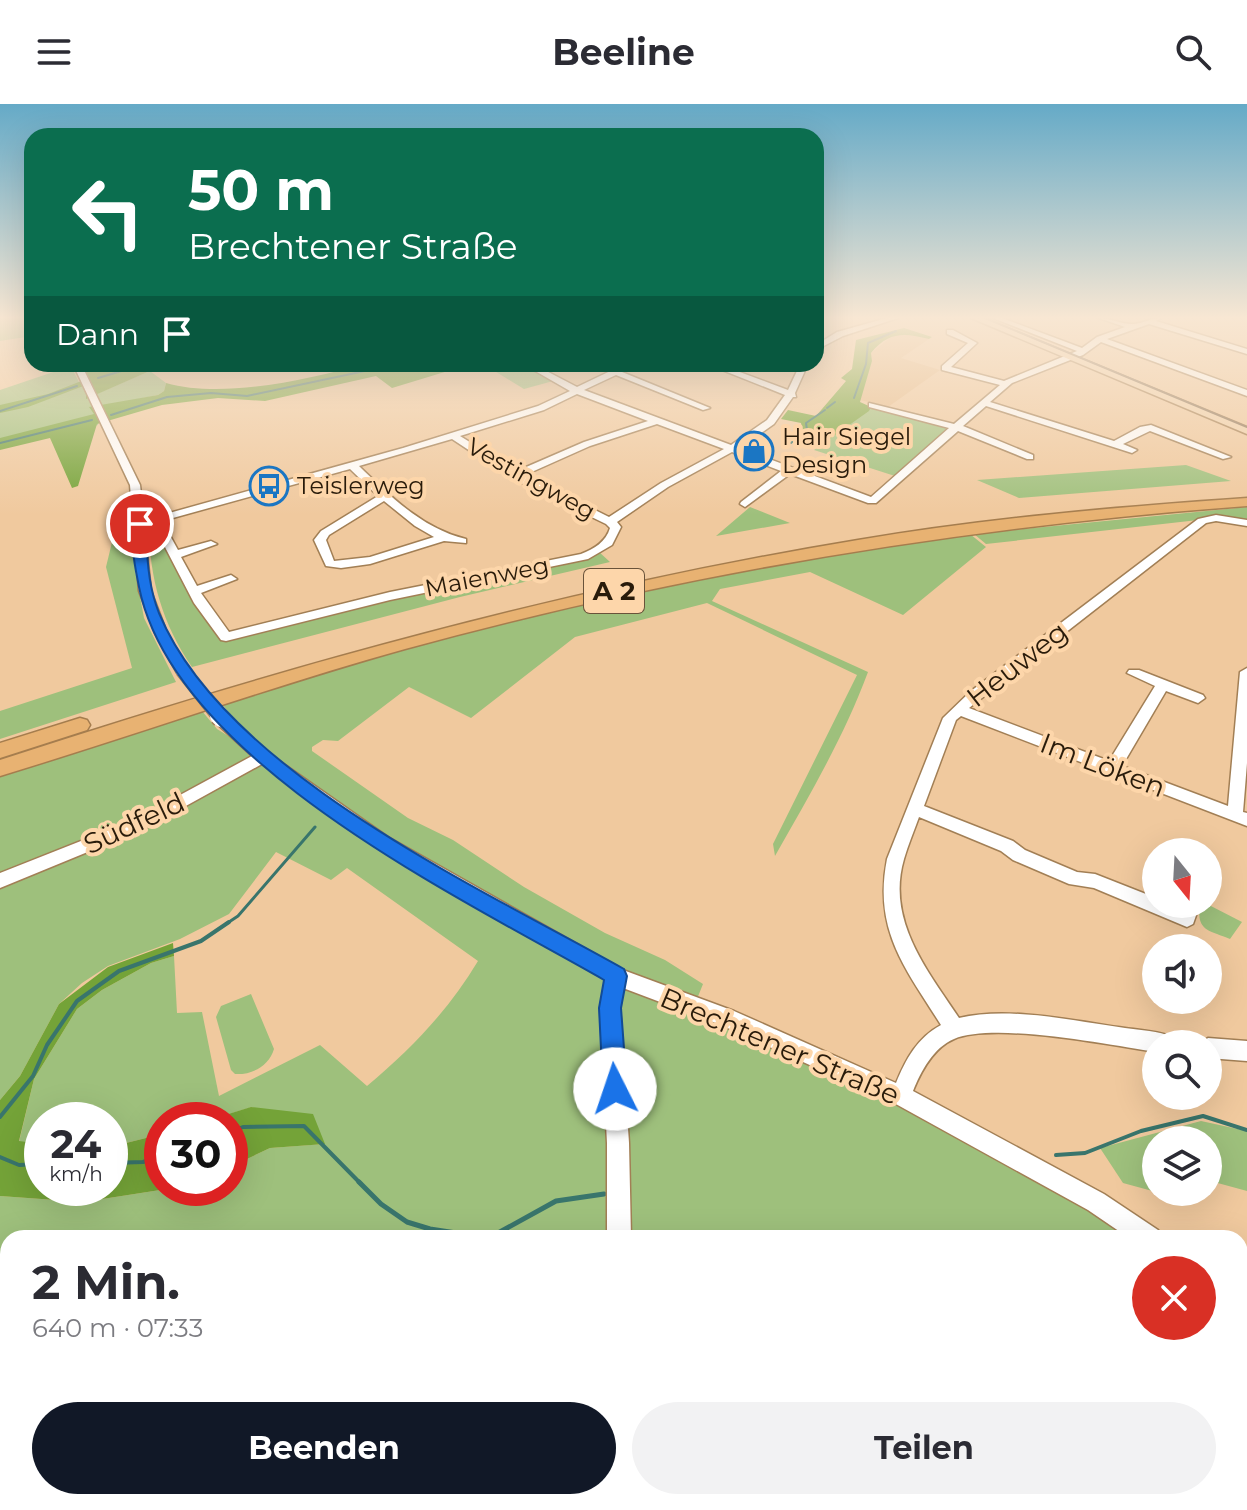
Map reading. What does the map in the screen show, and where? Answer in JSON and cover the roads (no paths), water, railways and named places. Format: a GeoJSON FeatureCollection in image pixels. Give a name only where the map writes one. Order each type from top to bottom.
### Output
{"type":"FeatureCollection","features":[{"type":"Feature","properties":{"kind":"highway","name":"A 2"},"geometry":{"type":"LineString","coordinates":[[0,751],[300,657],[443,619],[631,575],[804,542],[951,520],[1122,501],[1247,493]]}},
{"type":"Feature","properties":{"kind":"highway","name":"A 2"},"geometry":{"type":"LineString","coordinates":[[0,768],[188,705],[353,657],[477,623],[646,584],[809,552],[959,529],[1247,502]]}},
{"type":"Feature","properties":{"kind":"main road"},"geometry":{"type":"LineString","coordinates":[[1134,384],[1247,431]]}},
{"type":"Feature","properties":{"kind":"street","name":"Brechtener Straße"},"geometry":{"type":"LineString","coordinates":[[86,384],[135,485],[145,591],[161,633],[182,670],[221,719],[263,757],[382,842],[616,976],[727,1018],[901,1096],[1096,1202],[1138,1230]]}},
{"type":"Feature","properties":{"kind":"street"},"geometry":{"type":"LineString","coordinates":[[563,384],[872,501],[1006,384]]}},
{"type":"Feature","properties":{"kind":"street"},"geometry":{"type":"LineString","coordinates":[[140,524],[454,436],[553,404],[592,384]]}},
{"type":"Feature","properties":{"kind":"street"},"geometry":{"type":"LineString","coordinates":[[645,384],[706,408]]}},
{"type":"Feature","properties":{"kind":"street"},"geometry":{"type":"LineString","coordinates":[[763,384],[793,395]]}},
{"type":"Feature","properties":{"kind":"street"},"geometry":{"type":"LineString","coordinates":[[610,522],[673,480],[732,450],[763,430],[793,395],[797,384]]}},
{"type":"Feature","properties":{"kind":"street"},"geometry":{"type":"LineString","coordinates":[[1221,384],[1247,393]]}},
{"type":"Feature","properties":{"kind":"street"},"geometry":{"type":"LineString","coordinates":[[985,403],[1132,450]]}},
{"type":"Feature","properties":{"kind":"street"},"geometry":{"type":"LineString","coordinates":[[872,405],[958,428],[1030,457]]}},
{"type":"Feature","properties":{"kind":"street"},"geometry":{"type":"LineString","coordinates":[[515,476],[587,444],[656,421]]}},
{"type":"Feature","properties":{"kind":"street"},"geometry":{"type":"LineString","coordinates":[[1116,444],[1143,429],[1151,428],[1226,457]]}},
{"type":"Feature","properties":{"kind":"street","name":"Vestingweg"},"geometry":{"type":"LineString","coordinates":[[454,436],[515,476],[610,522]]}},
{"type":"Feature","properties":{"kind":"street"},"geometry":{"type":"LineString","coordinates":[[352,465],[383,497],[450,541],[462,541]]}},
{"type":"Feature","properties":{"kind":"street"},"geometry":{"type":"LineString","coordinates":[[745,504],[787,471]]}},
{"type":"Feature","properties":{"kind":"street"},"geometry":{"type":"LineString","coordinates":[[383,497],[325,533],[320,540],[330,564],[344,565],[408,550],[444,537]]}},
{"type":"Feature","properties":{"kind":"street","name":"Heuweg"},"geometry":{"type":"LineString","coordinates":[[954,1028],[901,942],[890,911],[889,880],[950,718],[976,694],[1202,521],[1216,518],[1247,523]]}},
{"type":"Feature","properties":{"kind":"street"},"geometry":{"type":"LineString","coordinates":[[156,520],[194,591],[231,579]]}},
{"type":"Feature","properties":{"kind":"street","name":"Maienweg"},"geometry":{"type":"LineString","coordinates":[[194,591],[226,637],[390,596],[584,557],[611,540],[616,527],[610,522]]}},
{"type":"Feature","properties":{"kind":"street"},"geometry":{"type":"LineString","coordinates":[[175,555],[211,544]]}},
{"type":"Feature","properties":{"kind":"street"},"geometry":{"type":"LineString","coordinates":[[1241,818],[1247,672]]}},
{"type":"Feature","properties":{"kind":"street"},"geometry":{"type":"LineString","coordinates":[[1134,673],[1198,698]]}},
{"type":"Feature","properties":{"kind":"street"},"geometry":{"type":"LineString","coordinates":[[1113,768],[1163,685]]}},
{"type":"Feature","properties":{"kind":"street","name":"Im Löken"},"geometry":{"type":"LineString","coordinates":[[959,710],[1241,818]]}},
{"type":"Feature","properties":{"kind":"street","name":"Südfeld"},"geometry":{"type":"LineString","coordinates":[[0,881],[140,824],[263,757]]}},
{"type":"Feature","properties":{"kind":"street"},"geometry":{"type":"LineString","coordinates":[[915,809],[1007,846],[1019,855],[1075,879],[1095,881],[1142,900]]}},
{"type":"Feature","properties":{"kind":"street"},"geometry":{"type":"LineString","coordinates":[[616,976],[610,1008],[618,1143],[619,1230]]}},
{"type":"Feature","properties":{"kind":"street"},"geometry":{"type":"LineString","coordinates":[[901,1096],[913,1063],[930,1043],[954,1028],[1017,1024],[1142,1041]]}},
{"type":"Feature","properties":{"kind":"street"},"geometry":{"type":"LineString","coordinates":[[1222,1049],[1247,1051]]}},
{"type":"Feature","properties":{"kind":"waterway"},"geometry":{"type":"LineString","coordinates":[[111,415],[167,397],[211,393],[247,396],[305,384]]}},
{"type":"Feature","properties":{"kind":"waterway"},"geometry":{"type":"LineString","coordinates":[[854,398],[859,384]]}},
{"type":"Feature","properties":{"kind":"waterway"},"geometry":{"type":"LineString","coordinates":[[0,411],[77,386]]}},
{"type":"Feature","properties":{"kind":"waterway"},"geometry":{"type":"LineString","coordinates":[[827,408],[835,402]]}},
{"type":"Feature","properties":{"kind":"waterway"},"geometry":{"type":"LineString","coordinates":[[791,443],[807,430],[806,423],[825,410]]}},
{"type":"Feature","properties":{"kind":"waterway"},"geometry":{"type":"LineString","coordinates":[[0,443],[92,420]]}},
{"type":"Feature","properties":{"kind":"waterway"},"geometry":{"type":"LineString","coordinates":[[229,922],[238,916],[315,827]]}},
{"type":"Feature","properties":{"kind":"waterway"},"geometry":{"type":"LineString","coordinates":[[0,1117],[33,1076],[47,1045],[77,1001],[119,971],[201,941],[229,922]]}},
{"type":"Feature","properties":{"kind":"waterway"},"geometry":{"type":"LineString","coordinates":[[1056,1155],[1085,1153],[1141,1131],[1203,1116],[1247,1130]]}},
{"type":"Feature","properties":{"kind":"waterway"},"geometry":{"type":"LineString","coordinates":[[248,1127],[304,1126],[361,1184]]}},
{"type":"Feature","properties":{"kind":"waterway"},"geometry":{"type":"LineString","coordinates":[[0,1157],[24,1165]]}},
{"type":"Feature","properties":{"kind":"waterway"},"geometry":{"type":"LineString","coordinates":[[128,1162],[144,1162]]}},
{"type":"Feature","properties":{"kind":"waterway"},"geometry":{"type":"LineString","coordinates":[[361,1184],[381,1204],[407,1222],[437,1230]]}},
{"type":"Feature","properties":{"kind":"waterway"},"geometry":{"type":"LineString","coordinates":[[503,1230],[556,1201],[604,1194]]}},
{"type":"Feature","properties":{"kind":"tram line"},"geometry":{"type":"LineString","coordinates":[[1143,384],[1247,427]]}},
{"type":"Feature","properties":{"kind":"place","name":"Hair Siegel Design"},"geometry":{"type":"Point","coordinates":[754,451]}},
{"type":"Feature","properties":{"kind":"place","name":"Teislerweg"},"geometry":{"type":"Point","coordinates":[269,486]}}]}
